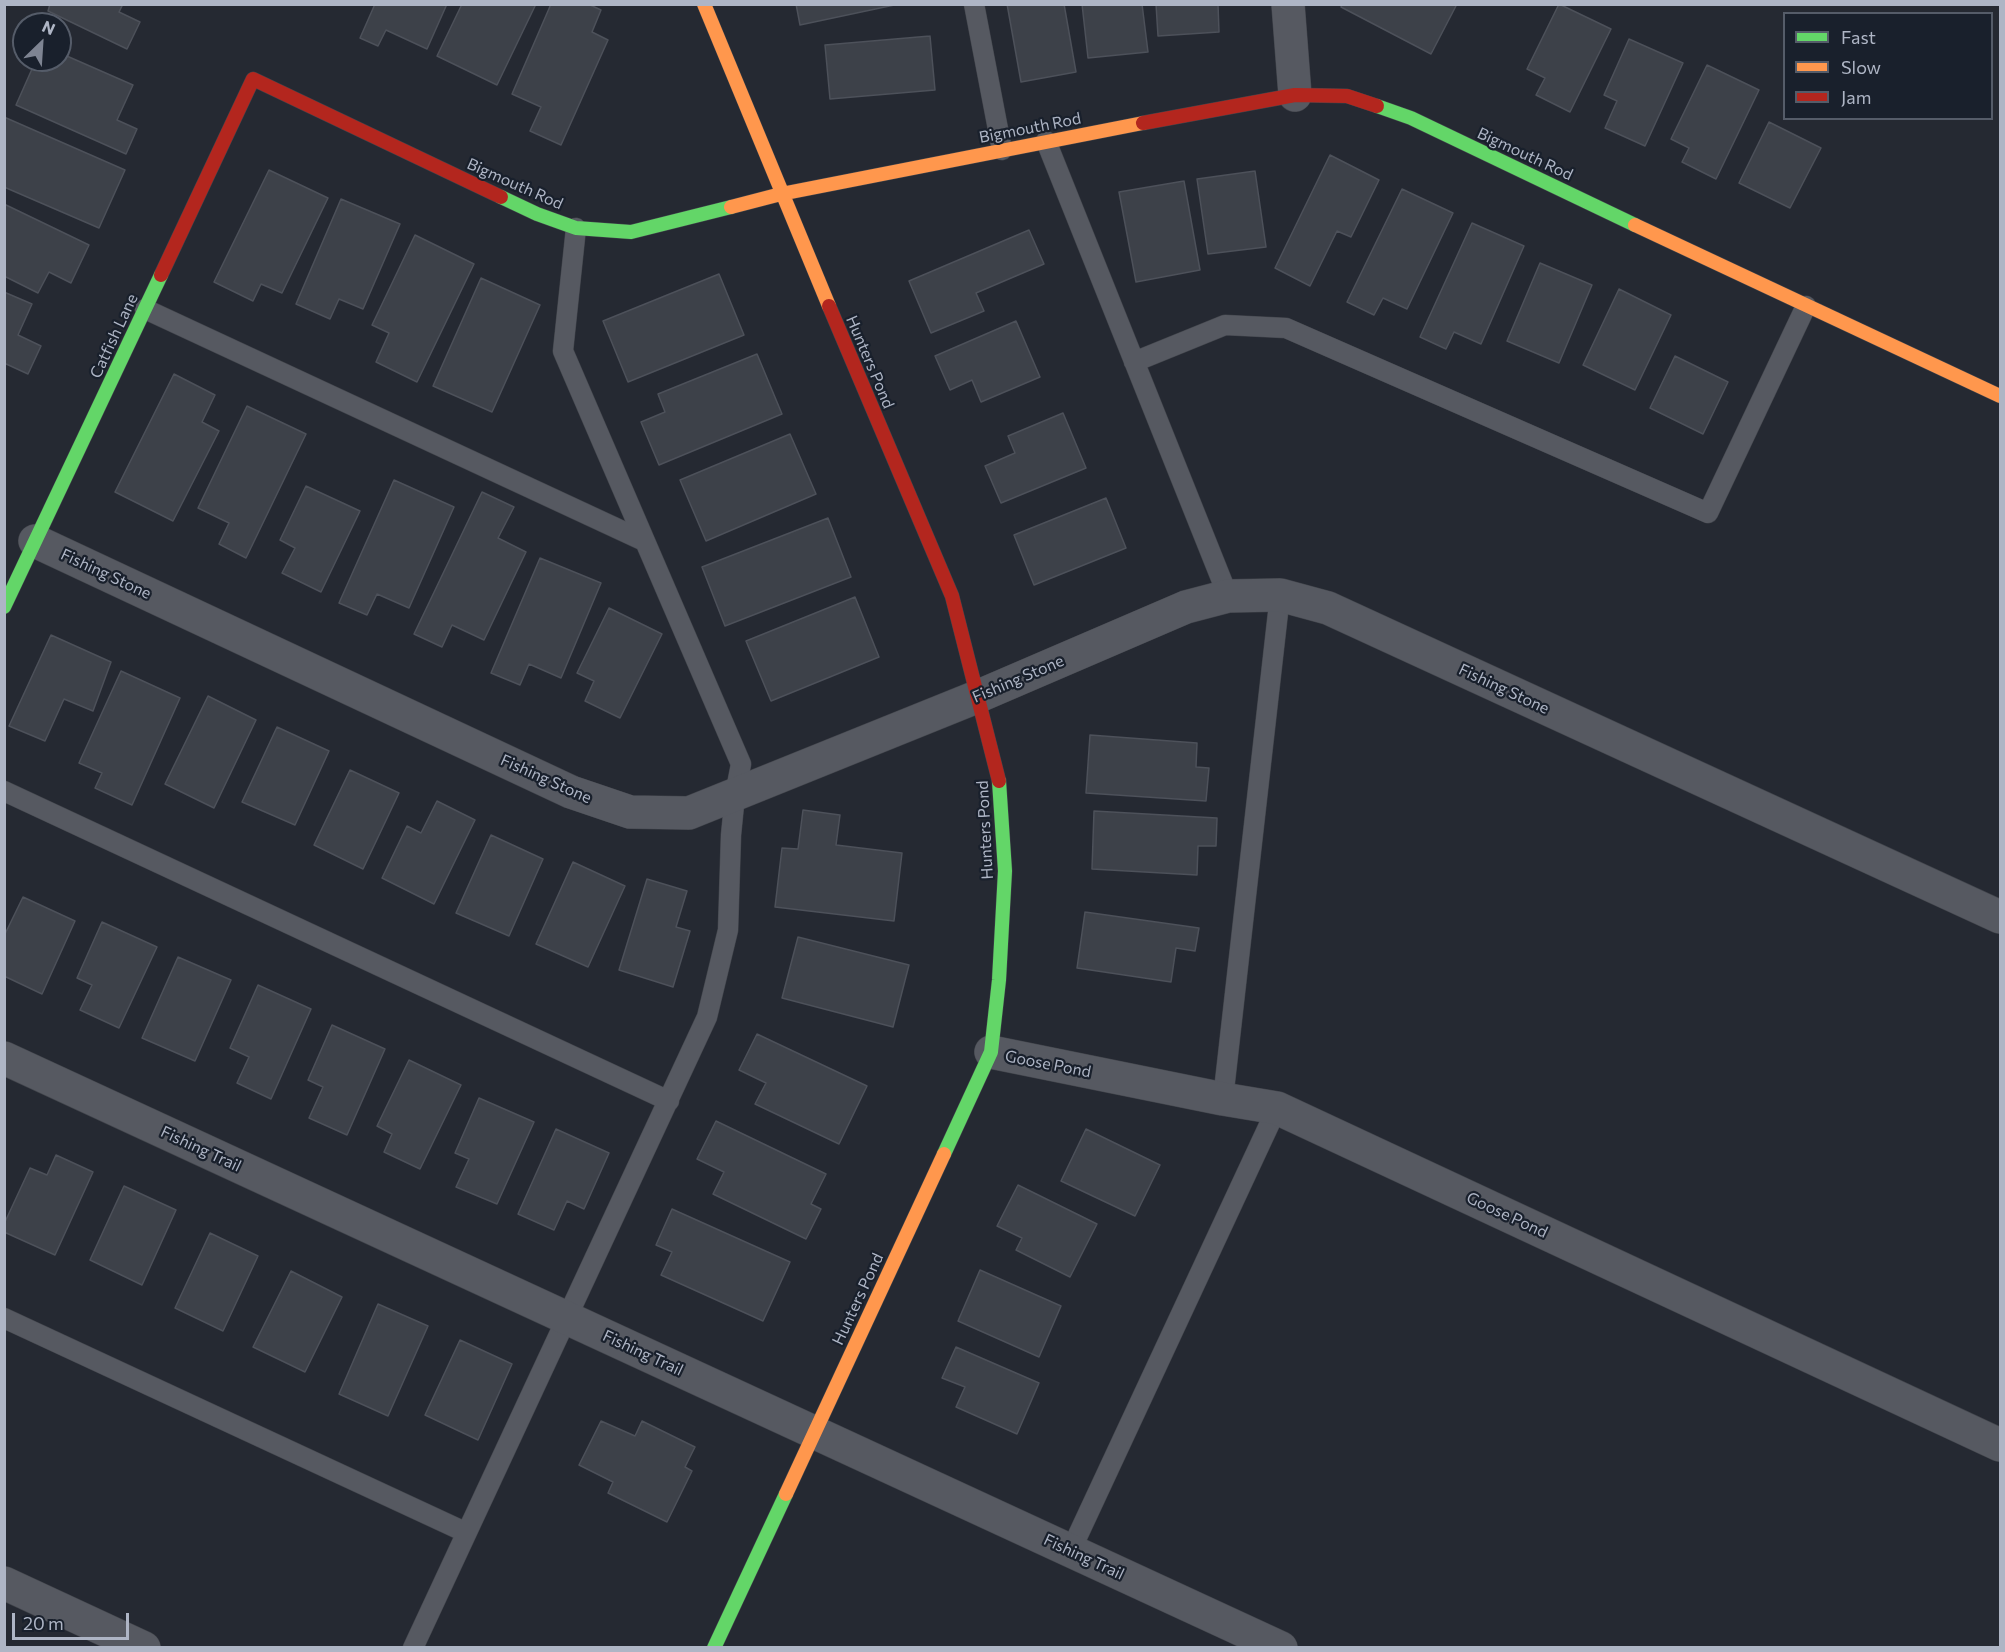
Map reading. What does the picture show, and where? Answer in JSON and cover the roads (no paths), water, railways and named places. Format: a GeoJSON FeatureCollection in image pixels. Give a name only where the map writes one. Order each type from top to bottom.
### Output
{"type":"FeatureCollection","features":[{"type":"Feature","properties":{"kind":"street","name":"Hunters Pond"},"geometry":{"type":"LineString","coordinates":[[704,4],[781,194],[952,596],[999,775],[1005,871],[999,980],[991,1052],[714,1647]]}},
{"type":"Feature","properties":{"kind":"street"},"geometry":{"type":"LineString","coordinates":[[1288,4],[1295,95]]}},
{"type":"Feature","properties":{"kind":"street","name":"Bigmouth Rod"},"geometry":{"type":"LineString","coordinates":[[253,79],[537,214],[576,228],[631,232],[781,194],[1046,141],[1295,95],[1347,96],[1411,118],[2001,396]]}},
{"type":"Feature","properties":{"kind":"street","name":"Catfish Lane"},"geometry":{"type":"LineString","coordinates":[[4,607],[253,79]]}},
{"type":"Feature","properties":{"kind":"street","name":"Fishing Stone"},"geometry":{"type":"LineString","coordinates":[[35,541],[571,792],[630,812],[689,813],[979,696],[1186,607],[1228,596],[1280,595],[1328,608],[2001,917]]}},
{"type":"Feature","properties":{"kind":"street","name":"Goose Pond"},"geometry":{"type":"LineString","coordinates":[[991,1052],[1277,1108],[2001,1444]]}},
{"type":"Feature","properties":{"kind":"street","name":"Fishing Trail"},"geometry":{"type":"LineString","coordinates":[[4,1058],[1281,1647]]}},
{"type":"Feature","properties":{"kind":"street"},"geometry":{"type":"LineString","coordinates":[[4,1583],[144,1647]]}},
{"type":"Feature","properties":{"kind":"lane"},"geometry":{"type":"LineString","coordinates":[[974,4],[1002,150]]}},
{"type":"Feature","properties":{"kind":"lane"},"geometry":{"type":"LineString","coordinates":[[1046,141],[1228,596]]}},
{"type":"Feature","properties":{"kind":"lane"},"geometry":{"type":"LineString","coordinates":[[413,1647],[707,1017],[728,930],[731,835],[741,764],[563,351],[576,228]]}},
{"type":"Feature","properties":{"kind":"lane"},"geometry":{"type":"LineString","coordinates":[[1134,362],[1225,326],[1286,328],[1708,513],[1806,306]]}},
{"type":"Feature","properties":{"kind":"lane"},"geometry":{"type":"LineString","coordinates":[[145,309],[644,541]]}},
{"type":"Feature","properties":{"kind":"lane"},"geometry":{"type":"LineString","coordinates":[[1223,1099],[1280,595]]}},
{"type":"Feature","properties":{"kind":"lane"},"geometry":{"type":"LineString","coordinates":[[4,791],[669,1101]]}},
{"type":"Feature","properties":{"kind":"lane"},"geometry":{"type":"LineString","coordinates":[[1071,1550],[1277,1108]]}},
{"type":"Feature","properties":{"kind":"lane"},"geometry":{"type":"LineString","coordinates":[[4,1318],[465,1532]]}}]}
